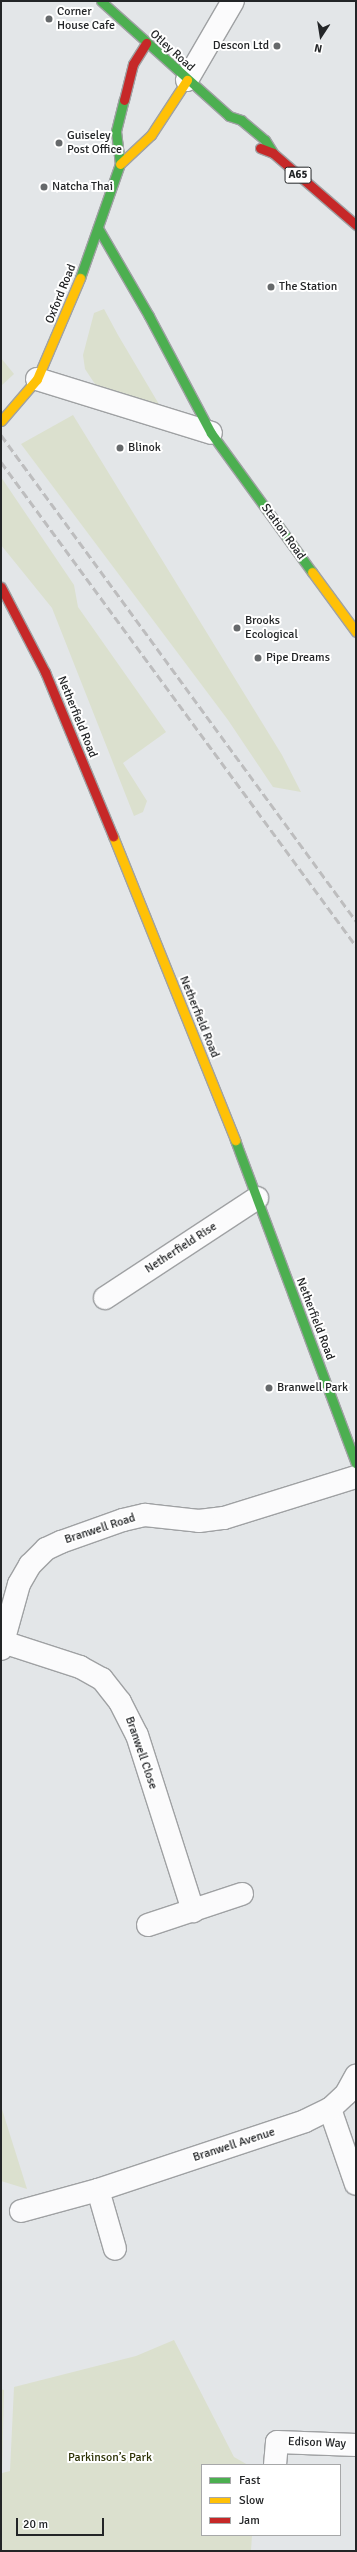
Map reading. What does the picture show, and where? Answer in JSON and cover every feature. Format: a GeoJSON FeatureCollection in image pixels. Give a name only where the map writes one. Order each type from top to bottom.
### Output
{"type":"FeatureCollection","features":[{"type":"Feature","properties":{"kind":"street","name":"Otley Road"},"geometry":{"type":"LineString","coordinates":[[101,1],[187,80],[229,116],[241,120],[265,140],[273,153]]}},
{"type":"Feature","properties":{"kind":"street"},"geometry":{"type":"LineString","coordinates":[[187,80],[233,1]]}},
{"type":"Feature","properties":{"kind":"street","name":"Oxford Road"},"geometry":{"type":"LineString","coordinates":[[1,421],[19,402],[37,379],[62,324],[120,164],[116,131],[133,64],[146,43]]}},
{"type":"Feature","properties":{"kind":"street","name":"Oxford Road"},"geometry":{"type":"LineString","coordinates":[[120,164],[151,135],[187,80]]}},
{"type":"Feature","properties":{"kind":"street","name":"Otley Road"},"geometry":{"type":"LineString","coordinates":[[229,116],[234,129]]}},
{"type":"Feature","properties":{"kind":"street","name":"Otley Road"},"geometry":{"type":"LineString","coordinates":[[253,143],[273,153],[356,225]]}},
{"type":"Feature","properties":{"kind":"street","name":"Station Road"},"geometry":{"type":"LineString","coordinates":[[98,228],[149,316],[211,433],[356,632]]}},
{"type":"Feature","properties":{"kind":"street"},"geometry":{"type":"LineString","coordinates":[[37,379],[211,433]]}},
{"type":"Feature","properties":{"kind":"street","name":"Netherfield Road"},"geometry":{"type":"LineString","coordinates":[[1,587],[46,672],[257,1198],[356,1463]]}},
{"type":"Feature","properties":{"kind":"street","name":"Netherfield Rise"},"geometry":{"type":"LineString","coordinates":[[105,1298],[257,1198]]}},
{"type":"Feature","properties":{"kind":"street","name":"Branwell Road"},"geometry":{"type":"LineString","coordinates":[[2,1646],[17,1591],[30,1565],[46,1550],[61,1542],[122,1520],[145,1515],[199,1521],[224,1518],[356,1477]]}},
{"type":"Feature","properties":{"kind":"street","name":"Branwell Close"},"geometry":{"type":"LineString","coordinates":[[2,1646],[80,1667],[102,1679],[120,1702],[137,1735],[192,1911]]}},
{"type":"Feature","properties":{"kind":"street"},"geometry":{"type":"LineString","coordinates":[[148,1925],[242,1894]]}},
{"type":"Feature","properties":{"kind":"street","name":"Branwell Avenue"},"geometry":{"type":"LineString","coordinates":[[21,2211],[98,2190],[305,2121],[330,2108],[346,2094],[356,2076]]}},
{"type":"Feature","properties":{"kind":"street"},"geometry":{"type":"LineString","coordinates":[[330,2108],[356,2184]]}},
{"type":"Feature","properties":{"kind":"street"},"geometry":{"type":"LineString","coordinates":[[98,2190],[115,2249]]}},
{"type":"Feature","properties":{"kind":"street","name":"Edison Way"},"geometry":{"type":"LineString","coordinates":[[275,2464],[277,2442],[356,2445]]}},
{"type":"Feature","properties":{"kind":"green space"},"geometry":{"type":"Polygon","coordinates":[[[104,309],[160,406],[95,384],[85,369],[83,355],[94,313],[104,309]]]}},
{"type":"Feature","properties":{"kind":"green space"},"geometry":{"type":"Polygon","coordinates":[[[1,358],[14,374],[1,386],[1,358]]]}},
{"type":"Feature","properties":{"kind":"green space"},"geometry":{"type":"Polygon","coordinates":[[[73,415],[282,755],[301,792],[273,787],[228,720],[21,444],[73,415]]]}},
{"type":"Feature","properties":{"kind":"green space"},"geometry":{"type":"Polygon","coordinates":[[[1,477],[74,585],[78,607],[166,732],[123,763],[147,801],[143,812],[134,816],[52,608],[1,545],[1,477]]]}},
{"type":"Feature","properties":{"kind":"green space"},"geometry":{"type":"Polygon","coordinates":[[[1,2106],[27,2189],[1,2181],[1,2106]]]}},
{"type":"Feature","properties":{"kind":"green space","name":"Parkinson’s Park"},"geometry":{"type":"Polygon","coordinates":[[[174,2340],[234,2457],[246,2464],[201,2464],[201,2536],[252,2536],[251,2551],[1,2551],[1,2389],[4,2390],[2,2473],[10,2471],[14,2387],[136,2356],[174,2340]]]}},
{"type":"Feature","properties":{"kind":"railway"},"geometry":{"type":"LineString","coordinates":[[1,435],[356,921]]}},
{"type":"Feature","properties":{"kind":"railway"},"geometry":{"type":"LineString","coordinates":[[1,462],[356,946]]}},
{"type":"Feature","properties":{"kind":"traffic: fast"},"geometry":{"type":"LineString","coordinates":[[101,1],[229,116],[241,120],[265,140],[273,153]]}},
{"type":"Feature","properties":{"kind":"traffic: fast"},"geometry":{"type":"LineString","coordinates":[[80,278],[120,164],[116,131],[124,100]]}},
{"type":"Feature","properties":{"kind":"traffic: fast"},"geometry":{"type":"LineString","coordinates":[[98,228],[149,316],[211,433],[312,572]]}},
{"type":"Feature","properties":{"kind":"traffic: fast"},"geometry":{"type":"LineString","coordinates":[[235,1140],[356,1463]]}},
{"type":"Feature","properties":{"kind":"traffic: slow"},"geometry":{"type":"LineString","coordinates":[[120,164],[151,135],[187,80]]}},
{"type":"Feature","properties":{"kind":"traffic: slow"},"geometry":{"type":"LineString","coordinates":[[1,421],[37,379],[80,278]]}},
{"type":"Feature","properties":{"kind":"traffic: slow"},"geometry":{"type":"LineString","coordinates":[[312,572],[356,632]]}},
{"type":"Feature","properties":{"kind":"traffic: slow"},"geometry":{"type":"LineString","coordinates":[[113,836],[235,1140]]}},
{"type":"Feature","properties":{"kind":"traffic: jam"},"geometry":{"type":"LineString","coordinates":[[124,100],[133,64],[146,43]]}},
{"type":"Feature","properties":{"kind":"traffic: jam"},"geometry":{"type":"LineString","coordinates":[[260,148],[273,153],[356,225]]}},
{"type":"Feature","properties":{"kind":"traffic: jam"},"geometry":{"type":"LineString","coordinates":[[1,587],[45,672],[113,836]]}},
{"type":"Feature","properties":{"kind":"place","name":"Corner House Cafe"},"geometry":{"type":"Point","coordinates":[49,19]}},
{"type":"Feature","properties":{"kind":"place","name":"Descon Ltd"},"geometry":{"type":"Point","coordinates":[277,46]}},
{"type":"Feature","properties":{"kind":"place","name":"Guiseley Post Office"},"geometry":{"type":"Point","coordinates":[59,143]}},
{"type":"Feature","properties":{"kind":"place","name":"Natcha Thai"},"geometry":{"type":"Point","coordinates":[44,187]}},
{"type":"Feature","properties":{"kind":"place","name":"The Station"},"geometry":{"type":"Point","coordinates":[271,287]}},
{"type":"Feature","properties":{"kind":"place","name":"Blinok"},"geometry":{"type":"Point","coordinates":[120,448]}},
{"type":"Feature","properties":{"kind":"place","name":"Brooks Ecological"},"geometry":{"type":"Point","coordinates":[237,628]}},
{"type":"Feature","properties":{"kind":"place","name":"Pipe Dreams"},"geometry":{"type":"Point","coordinates":[258,658]}},
{"type":"Feature","properties":{"kind":"place","name":"Branwell Park"},"geometry":{"type":"Point","coordinates":[269,1388]}}]}
